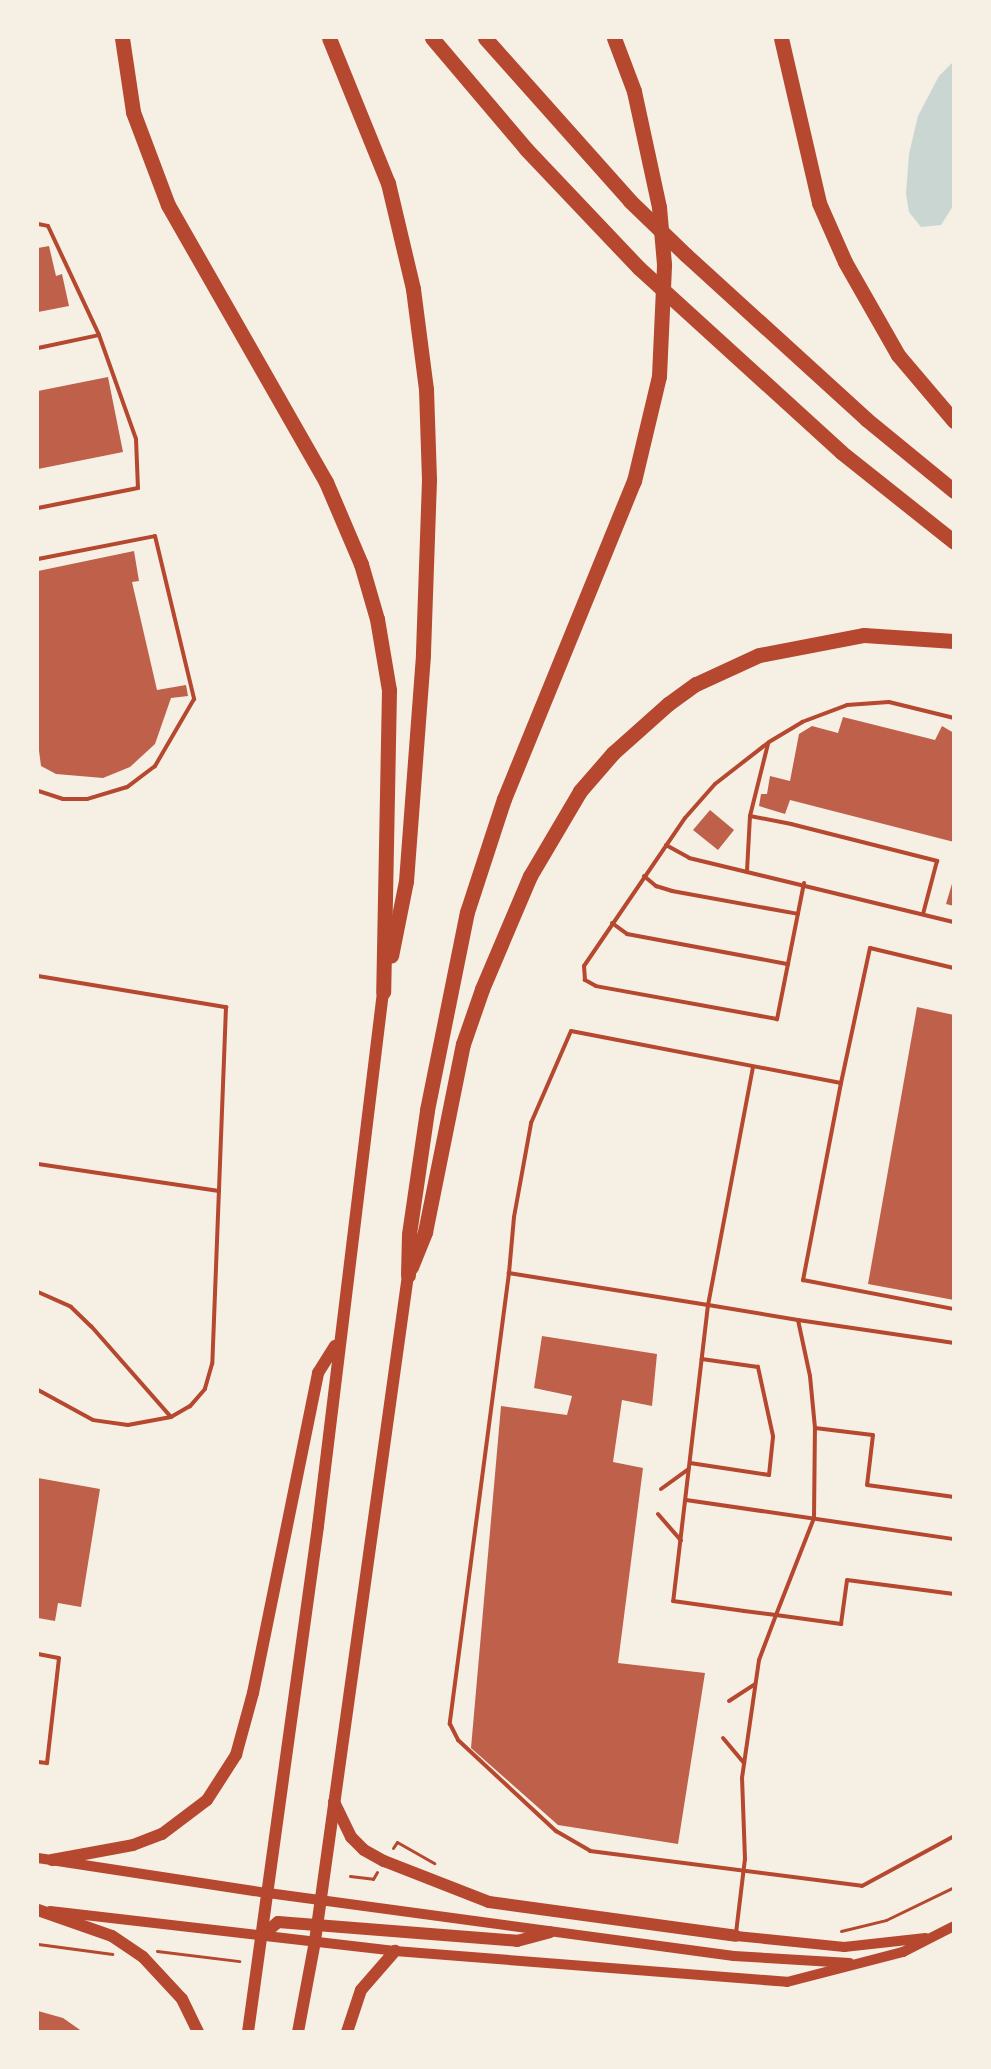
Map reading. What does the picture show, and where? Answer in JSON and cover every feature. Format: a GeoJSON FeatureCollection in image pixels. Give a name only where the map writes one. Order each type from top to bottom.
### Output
{"type":"FeatureCollection","features":[{"type":"Feature","properties":{"kind":"highway"},"geometry":{"type":"LineString","coordinates":[[122,38],[134,112],[168,205],[326,482],[361,564],[377,619],[389,690],[383,992]]}},
{"type":"Feature","properties":{"kind":"highway"},"geometry":{"type":"LineString","coordinates":[[329,38],[388,183],[414,288],[426,389],[428,531],[418,719],[406,881],[383,992]]}},
{"type":"Feature","properties":{"kind":"highway"},"geometry":{"type":"LineString","coordinates":[[432,38],[526,150],[639,268],[841,452],[954,542]]}},
{"type":"Feature","properties":{"kind":"highway"},"geometry":{"type":"LineString","coordinates":[[485,38],[630,201],[866,419],[954,491]]}},
{"type":"Feature","properties":{"kind":"highway"},"geometry":{"type":"LineString","coordinates":[[408,1275],[409,1234],[427,1110],[467,912],[504,799],[634,481],[659,376],[664,264],[659,207],[634,91],[614,38]]}},
{"type":"Feature","properties":{"kind":"highway"},"geometry":{"type":"LineString","coordinates":[[781,38],[819,203],[845,262],[898,355],[954,421]]}},
{"type":"Feature","properties":{"kind":"highway"},"geometry":{"type":"LineString","coordinates":[[408,1275],[425,1232],[455,1078],[482,988],[530,876],[580,790],[613,753],[668,704],[696,684],[759,655],[864,634],[954,641]]}},
{"type":"Feature","properties":{"kind":"main road"},"geometry":{"type":"LineString","coordinates":[[248,2031],[318,1526],[338,1342],[383,992]]}},
{"type":"Feature","properties":{"kind":"main road"},"geometry":{"type":"LineString","coordinates":[[298,2031],[321,1900],[408,1275]]}},
{"type":"Feature","properties":{"kind":"main road"},"geometry":{"type":"LineString","coordinates":[[52,1860],[133,1845],[162,1834],[207,1800],[236,1755],[253,1693],[318,1373],[338,1342]]}},
{"type":"Feature","properties":{"kind":"main road"},"geometry":{"type":"LineString","coordinates":[[334,1802],[351,1837],[364,1850],[384,1861],[489,1902],[736,1936],[844,1947],[936,1937]]}},
{"type":"Feature","properties":{"kind":"main road"},"geometry":{"type":"LineString","coordinates":[[38,1858],[268,1893],[734,1956],[866,1964]]}},
{"type":"Feature","properties":{"kind":"main road"},"geometry":{"type":"LineString","coordinates":[[38,1910],[395,1951],[787,1982],[866,1964],[936,1937],[954,1926]]}},
{"type":"Feature","properties":{"kind":"main road"},"geometry":{"type":"LineString","coordinates":[[38,1910],[112,1936],[142,1957],[182,1999],[198,2031]]}},
{"type":"Feature","properties":{"kind":"main road"},"geometry":{"type":"LineString","coordinates":[[263,1935],[278,1922],[517,1941],[550,1932]]}},
{"type":"Feature","properties":{"kind":"main road"},"geometry":{"type":"LineString","coordinates":[[347,2031],[361,1990],[395,1951]]}},
{"type":"Feature","properties":{"kind":"lane"},"geometry":{"type":"LineString","coordinates":[[38,224],[48,226],[99,335],[136,439],[138,488],[38,508]]}},
{"type":"Feature","properties":{"kind":"lane"},"geometry":{"type":"LineString","coordinates":[[38,348],[99,335]]}},
{"type":"Feature","properties":{"kind":"lane"},"geometry":{"type":"LineString","coordinates":[[38,559],[155,536],[194,699],[155,766],[127,787],[87,799],[63,799],[38,791]]}},
{"type":"Feature","properties":{"kind":"lane"},"geometry":{"type":"LineString","coordinates":[[804,883],[777,1019],[596,986],[585,980],[584,966],[666,845],[715,784],[769,742],[802,722],[847,705],[889,702],[954,718]]}},
{"type":"Feature","properties":{"kind":"lane"},"geometry":{"type":"LineString","coordinates":[[747,871],[750,816],[769,742]]}},
{"type":"Feature","properties":{"kind":"lane"},"geometry":{"type":"LineString","coordinates":[[750,816],[937,861],[923,914]]}},
{"type":"Feature","properties":{"kind":"lane"},"geometry":{"type":"LineString","coordinates":[[666,845],[689,858],[804,883],[954,922]]}},
{"type":"Feature","properties":{"kind":"lane"},"geometry":{"type":"LineString","coordinates":[[645,876],[656,886],[672,891],[798,914]]}},
{"type":"Feature","properties":{"kind":"lane"},"geometry":{"type":"LineString","coordinates":[[612,923],[627,934],[788,964]]}},
{"type":"Feature","properties":{"kind":"lane"},"geometry":{"type":"LineString","coordinates":[[954,968],[870,948],[802,1281],[954,1309]]}},
{"type":"Feature","properties":{"kind":"lane"},"geometry":{"type":"LineString","coordinates":[[38,976],[226,1007],[212,1364],[205,1389],[190,1406],[171,1418],[128,1425],[93,1420],[38,1390]]}},
{"type":"Feature","properties":{"kind":"lane"},"geometry":{"type":"LineString","coordinates":[[842,1083],[571,1031],[531,1123],[514,1217],[509,1273],[450,1724],[458,1740],[547,1823],[590,1851],[862,1886],[954,1836]]}},
{"type":"Feature","properties":{"kind":"lane"},"geometry":{"type":"LineString","coordinates":[[753,1066],[708,1305],[673,1601],[841,1624],[847,1580],[954,1594]]}},
{"type":"Feature","properties":{"kind":"lane"},"geometry":{"type":"LineString","coordinates":[[38,1164],[219,1191]]}},
{"type":"Feature","properties":{"kind":"lane"},"geometry":{"type":"LineString","coordinates":[[509,1273],[798,1320],[954,1342]]}},
{"type":"Feature","properties":{"kind":"lane"},"geometry":{"type":"LineString","coordinates":[[38,1292],[71,1307],[91,1326],[171,1418]]}},
{"type":"Feature","properties":{"kind":"lane"},"geometry":{"type":"LineString","coordinates":[[736,1936],[744,1871],[744,1764],[759,1660],[814,1518],[815,1428],[810,1376],[798,1320]]}},
{"type":"Feature","properties":{"kind":"lane"},"geometry":{"type":"LineString","coordinates":[[690,1463],[769,1475],[773,1436],[758,1367],[702,1359]]}},
{"type":"Feature","properties":{"kind":"lane"},"geometry":{"type":"LineString","coordinates":[[815,1428],[873,1435],[867,1485],[954,1497]]}},
{"type":"Feature","properties":{"kind":"lane"},"geometry":{"type":"LineString","coordinates":[[661,1489],[690,1469]]}},
{"type":"Feature","properties":{"kind":"lane"},"geometry":{"type":"LineString","coordinates":[[686,1500],[954,1539]]}},
{"type":"Feature","properties":{"kind":"lane"},"geometry":{"type":"LineString","coordinates":[[658,1514],[681,1539]]}},
{"type":"Feature","properties":{"kind":"lane"},"geometry":{"type":"LineString","coordinates":[[38,1654],[59,1658],[46,1763],[38,1762]]}},
{"type":"Feature","properties":{"kind":"lane"},"geometry":{"type":"LineString","coordinates":[[729,1701],[755,1683]]}},
{"type":"Feature","properties":{"kind":"lane"},"geometry":{"type":"LineString","coordinates":[[723,1738],[744,1764]]}},
{"type":"Feature","properties":{"kind":"path"},"geometry":{"type":"LineString","coordinates":[[392,1850],[397,1842],[437,1864]]}},
{"type":"Feature","properties":{"kind":"path"},"geometry":{"type":"LineString","coordinates":[[350,1876],[372,1880],[379,1869]]}},
{"type":"Feature","properties":{"kind":"path"},"geometry":{"type":"LineString","coordinates":[[834,1932],[886,1920],[954,1887]]}},
{"type":"Feature","properties":{"kind":"path"},"geometry":{"type":"LineString","coordinates":[[38,1944],[116,1955]]}},
{"type":"Feature","properties":{"kind":"path"},"geometry":{"type":"LineString","coordinates":[[152,1950],[239,1961]]}},
{"type":"Feature","properties":{"kind":"shaded area"},"geometry":{"type":"Polygon","coordinates":[[[953,62],[953,206],[941,225],[921,227],[909,212],[906,194],[909,154],[918,116],[939,76],[953,62]]]}},
{"type":"Feature","properties":{"kind":"building"},"geometry":{"type":"Polygon","coordinates":[[[49,246],[56,276],[62,274],[69,306],[38,312],[38,248],[49,246]]]}},
{"type":"Feature","properties":{"kind":"building"},"geometry":{"type":"Polygon","coordinates":[[[108,377],[123,452],[38,469],[38,391],[108,377]]]}},
{"type":"Feature","properties":{"kind":"building"},"geometry":{"type":"Polygon","coordinates":[[[134,551],[139,581],[132,582],[157,690],[186,685],[188,696],[171,698],[155,744],[130,767],[103,778],[56,774],[41,766],[38,743],[38,571],[134,551]]]}},
{"type":"Feature","properties":{"kind":"building"},"geometry":{"type":"Polygon","coordinates":[[[843,717],[935,740],[942,726],[954,733],[954,842],[790,800],[785,814],[759,806],[761,794],[767,794],[770,776],[790,781],[799,734],[812,726],[838,733],[843,717]]]}},
{"type":"Feature","properties":{"kind":"building"},"geometry":{"type":"Polygon","coordinates":[[[710,810],[734,830],[718,850],[693,830],[710,810]]]}},
{"type":"Feature","properties":{"kind":"building"},"geometry":{"type":"Polygon","coordinates":[[[954,877],[954,906],[946,904],[954,877]]]}},
{"type":"Feature","properties":{"kind":"building"},"geometry":{"type":"Polygon","coordinates":[[[917,1007],[954,1015],[954,1300],[868,1284],[917,1007]]]}},
{"type":"Feature","properties":{"kind":"building"},"geometry":{"type":"Polygon","coordinates":[[[542,1336],[657,1354],[652,1406],[622,1400],[613,1462],[643,1468],[618,1663],[705,1673],[678,1844],[558,1825],[471,1748],[501,1406],[567,1415],[572,1396],[534,1388],[542,1336]]]}},
{"type":"Feature","properties":{"kind":"building"},"geometry":{"type":"Polygon","coordinates":[[[38,1478],[100,1489],[81,1607],[58,1603],[55,1621],[38,1618],[38,1478]]]}},
{"type":"Feature","properties":{"kind":"building"},"geometry":{"type":"Polygon","coordinates":[[[38,2011],[63,2018],[83,2032],[38,2032],[38,2011]]]}}]}
